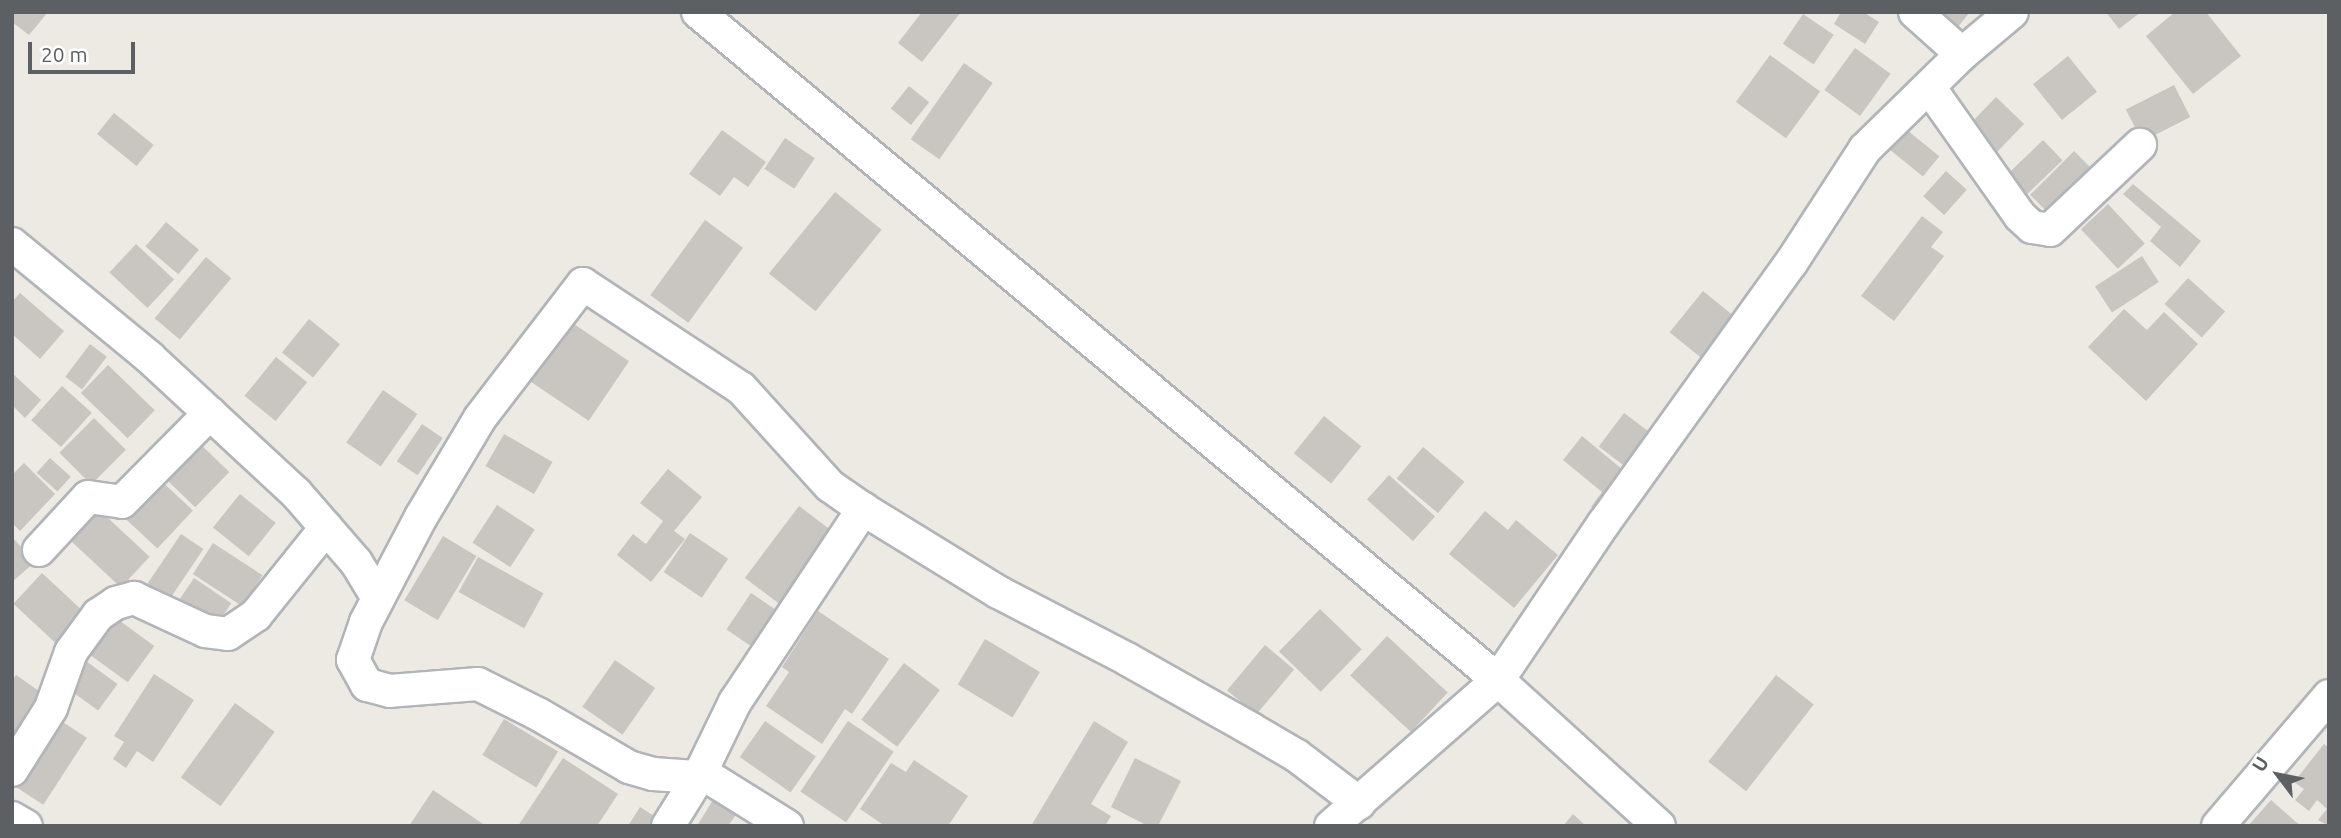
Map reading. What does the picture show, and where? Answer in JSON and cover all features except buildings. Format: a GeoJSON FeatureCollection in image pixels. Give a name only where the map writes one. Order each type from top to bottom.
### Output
{"type":"FeatureCollection","features":[{"type":"Feature","properties":{"kind":"street"},"geometry":{"type":"LineString","coordinates":[[698,12],[1498,680],[1659,826]]}},
{"type":"Feature","properties":{"kind":"street"},"geometry":{"type":"LineString","coordinates":[[1915,12],[1962,54]]}},
{"type":"Feature","properties":{"kind":"street"},"geometry":{"type":"LineString","coordinates":[[1331,826],[1498,680],[1588,546],[1791,263],[1866,149],[1962,54],[2012,12]]}},
{"type":"Feature","properties":{"kind":"street"},"geometry":{"type":"LineString","coordinates":[[1929,87],[2020,216],[2032,226],[2050,230],[2140,145]]}},
{"type":"Feature","properties":{"kind":"street"},"geometry":{"type":"LineString","coordinates":[[18,261],[149,357],[296,493],[356,562],[378,598]]}},
{"type":"Feature","properties":{"kind":"street"},"geometry":{"type":"LineString","coordinates":[[787,826],[710,778],[653,774],[629,767],[538,714],[478,684],[390,691],[367,685],[353,660],[378,598],[421,517],[480,418],[583,284],[741,388],[830,486],[863,509],[998,592],[1127,659],[1297,756],[1359,803]]}},
{"type":"Feature","properties":{"kind":"street"},"geometry":{"type":"LineString","coordinates":[[39,550],[88,497],[122,502],[210,413]]}},
{"type":"Feature","properties":{"kind":"street"},"geometry":{"type":"LineString","coordinates":[[668,826],[699,776],[735,702],[863,509]]}},
{"type":"Feature","properties":{"kind":"street"},"geometry":{"type":"LineString","coordinates":[[12,770],[51,708],[71,652],[98,615],[116,603],[134,598],[205,631],[228,634],[256,615],[326,528]]}},
{"type":"Feature","properties":{"kind":"street"},"geometry":{"type":"LineString","coordinates":[[2218,826],[2329,696]]}},
{"type":"Feature","properties":{"kind":"street"},"geometry":{"type":"LineString","coordinates":[[12,818],[26,826]]}}]}
